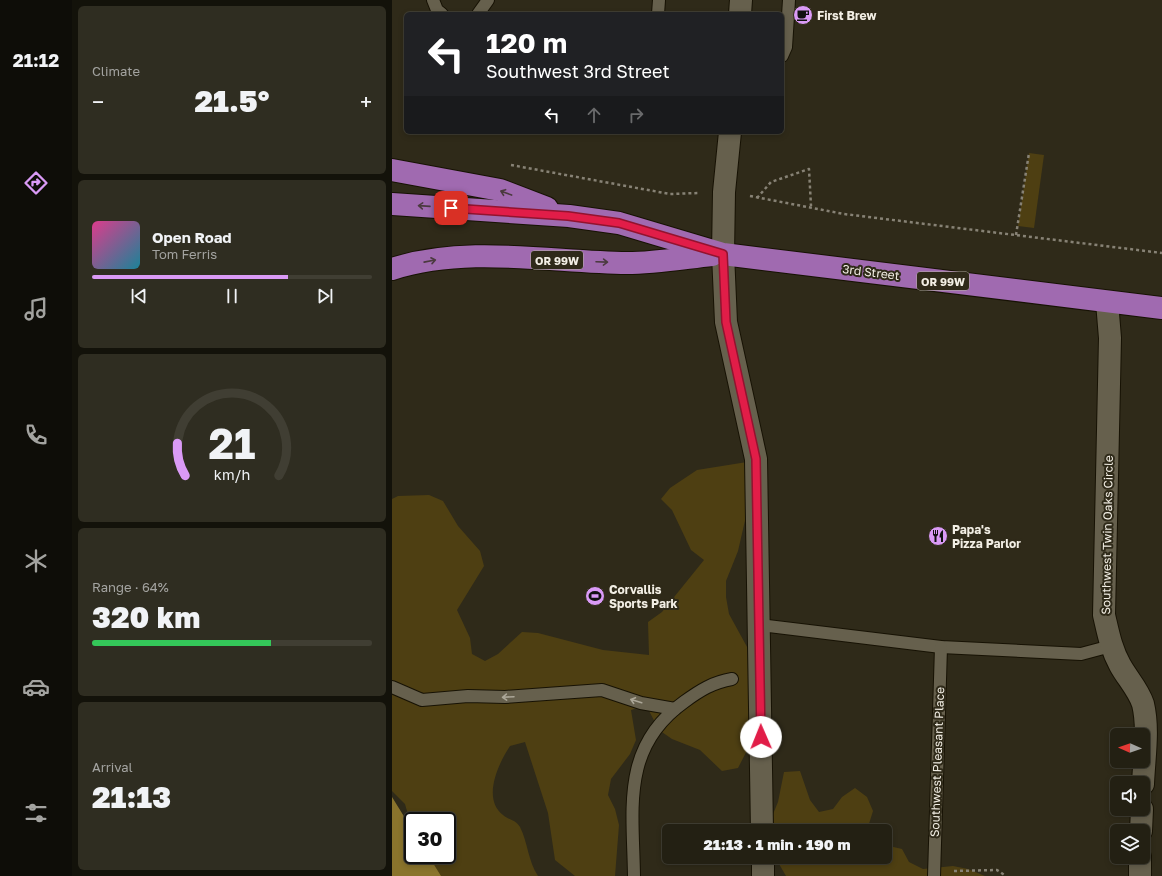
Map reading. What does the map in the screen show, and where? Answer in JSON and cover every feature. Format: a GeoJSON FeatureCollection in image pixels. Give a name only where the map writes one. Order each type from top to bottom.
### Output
{"type":"FeatureCollection","features":[{"type":"Feature","properties":{"kind":"highway"},"geometry":{"type":"LineString","coordinates":[[392,170],[500,190],[568,216]]}},
{"type":"Feature","properties":{"kind":"highway","name":"OR 99W"},"geometry":{"type":"LineString","coordinates":[[392,204],[568,216],[619,223],[723,254]]}},
{"type":"Feature","properties":{"kind":"highway","name":"OR 99W"},"geometry":{"type":"LineString","coordinates":[[392,269],[441,258],[480,256],[629,263],[723,254]]}},
{"type":"Feature","properties":{"kind":"highway","name":"3rd Street"},"geometry":{"type":"LineString","coordinates":[[723,254],[1162,308]]}},
{"type":"Feature","properties":{"kind":"street"},"geometry":{"type":"LineString","coordinates":[[740,0],[740,12]]}},
{"type":"Feature","properties":{"kind":"street"},"geometry":{"type":"LineString","coordinates":[[730,134],[724,192],[723,254],[726,322],[756,459],[760,625],[762,824]]}},
{"type":"Feature","properties":{"kind":"street","name":"Southwest Twin Oaks Circle"},"geometry":{"type":"LineString","coordinates":[[1107,302],[1110,338],[1104,615],[1111,646],[1120,666],[1136,688],[1143,704],[1145,720],[1143,776]]}},
{"type":"Feature","properties":{"kind":"street"},"geometry":{"type":"LineString","coordinates":[[763,864],[763,876]]}},
{"type":"Feature","properties":{"kind":"street"},"geometry":{"type":"LineString","coordinates":[[1140,864],[1140,876]]}},
{"type":"Feature","properties":{"kind":"lane"},"geometry":{"type":"LineString","coordinates":[[433,0],[437,10],[440,12]]}},
{"type":"Feature","properties":{"kind":"lane"},"geometry":{"type":"LineString","coordinates":[[479,12],[488,0]]}},
{"type":"Feature","properties":{"kind":"lane"},"geometry":{"type":"LineString","coordinates":[[658,12],[659,0]]}},
{"type":"Feature","properties":{"kind":"lane"},"geometry":{"type":"LineString","coordinates":[[784,52],[786,47],[789,0]]}},
{"type":"Feature","properties":{"kind":"lane"},"geometry":{"type":"LineString","coordinates":[[760,625],[941,647],[1081,654],[1111,646]]}},
{"type":"Feature","properties":{"kind":"lane","name":"Southwest Pleasant Place"},"geometry":{"type":"LineString","coordinates":[[934,874],[941,647]]}},
{"type":"Feature","properties":{"kind":"lane"},"geometry":{"type":"LineString","coordinates":[[634,876],[633,788],[639,757],[652,732],[660,722],[675,709],[704,688],[732,679]]}},
{"type":"Feature","properties":{"kind":"lane"},"geometry":{"type":"LineString","coordinates":[[392,687],[422,700],[468,696],[505,697],[602,690],[641,703],[675,709]]}},
{"type":"Feature","properties":{"kind":"path"},"geometry":{"type":"LineString","coordinates":[[1016,235],[1029,153]]}},
{"type":"Feature","properties":{"kind":"path"},"geometry":{"type":"LineString","coordinates":[[509,165],[670,194],[724,192],[811,206],[844,214],[1162,253]]}},
{"type":"Feature","properties":{"kind":"path"},"geometry":{"type":"LineString","coordinates":[[757,198],[771,182],[809,169],[811,206]]}},
{"type":"Feature","properties":{"kind":"path"},"geometry":{"type":"LineString","coordinates":[[934,874],[997,870],[1006,876]]}},
{"type":"Feature","properties":{"kind":"shaded area"},"geometry":{"type":"Polygon","coordinates":[[[1029,153],[1044,155],[1034,228],[1018,226],[1029,153]]]}},
{"type":"Feature","properties":{"kind":"shaded area"},"geometry":{"type":"Polygon","coordinates":[[[747,462],[752,490],[738,551],[726,581],[726,597],[729,614],[752,656],[758,729],[738,768],[722,771],[700,750],[672,739],[659,730],[646,705],[631,710],[636,740],[630,754],[611,779],[608,795],[615,809],[619,825],[615,876],[575,876],[555,860],[548,813],[525,742],[510,746],[505,753],[494,781],[494,800],[497,808],[503,815],[520,827],[532,864],[538,876],[411,876],[410,864],[456,864],[456,812],[407,812],[405,804],[392,791],[392,499],[398,496],[429,495],[443,501],[458,526],[480,551],[484,566],[457,610],[470,638],[472,654],[485,661],[498,654],[522,632],[538,633],[603,650],[649,655],[648,622],[662,612],[704,560],[691,550],[672,510],[661,499],[670,488],[697,470],[747,462]]]}},
{"type":"Feature","properties":{"kind":"shaded area"},"geometry":{"type":"Polygon","coordinates":[[[800,771],[810,800],[819,812],[833,809],[842,797],[855,788],[867,797],[873,811],[869,824],[769,824],[778,802],[784,772],[800,771]]]}},
{"type":"Feature","properties":{"kind":"shaded area"},"geometry":{"type":"Polygon","coordinates":[[[392,797],[404,816],[404,864],[434,864],[441,876],[392,876],[392,797]]]}},
{"type":"Feature","properties":{"kind":"shaded area"},"geometry":{"type":"Polygon","coordinates":[[[892,847],[902,849],[909,862],[923,869],[953,866],[968,869],[985,876],[786,876],[779,864],[892,864],[892,847]]]}},
{"type":"Feature","properties":{"kind":"place","name":"First Brew"},"geometry":{"type":"Point","coordinates":[803,15]}},
{"type":"Feature","properties":{"kind":"place","name":"Papa's Pizza Parlor"},"geometry":{"type":"Point","coordinates":[938,536]}},
{"type":"Feature","properties":{"kind":"place","name":"Corvallis Sports Park"},"geometry":{"type":"Point","coordinates":[595,596]}},
{"type":"Feature","properties":{"kind":"route"},"geometry":{"type":"LineString","coordinates":[[451,208],[568,216],[619,223],[723,254],[726,322],[756,459],[761,737]]}}]}
